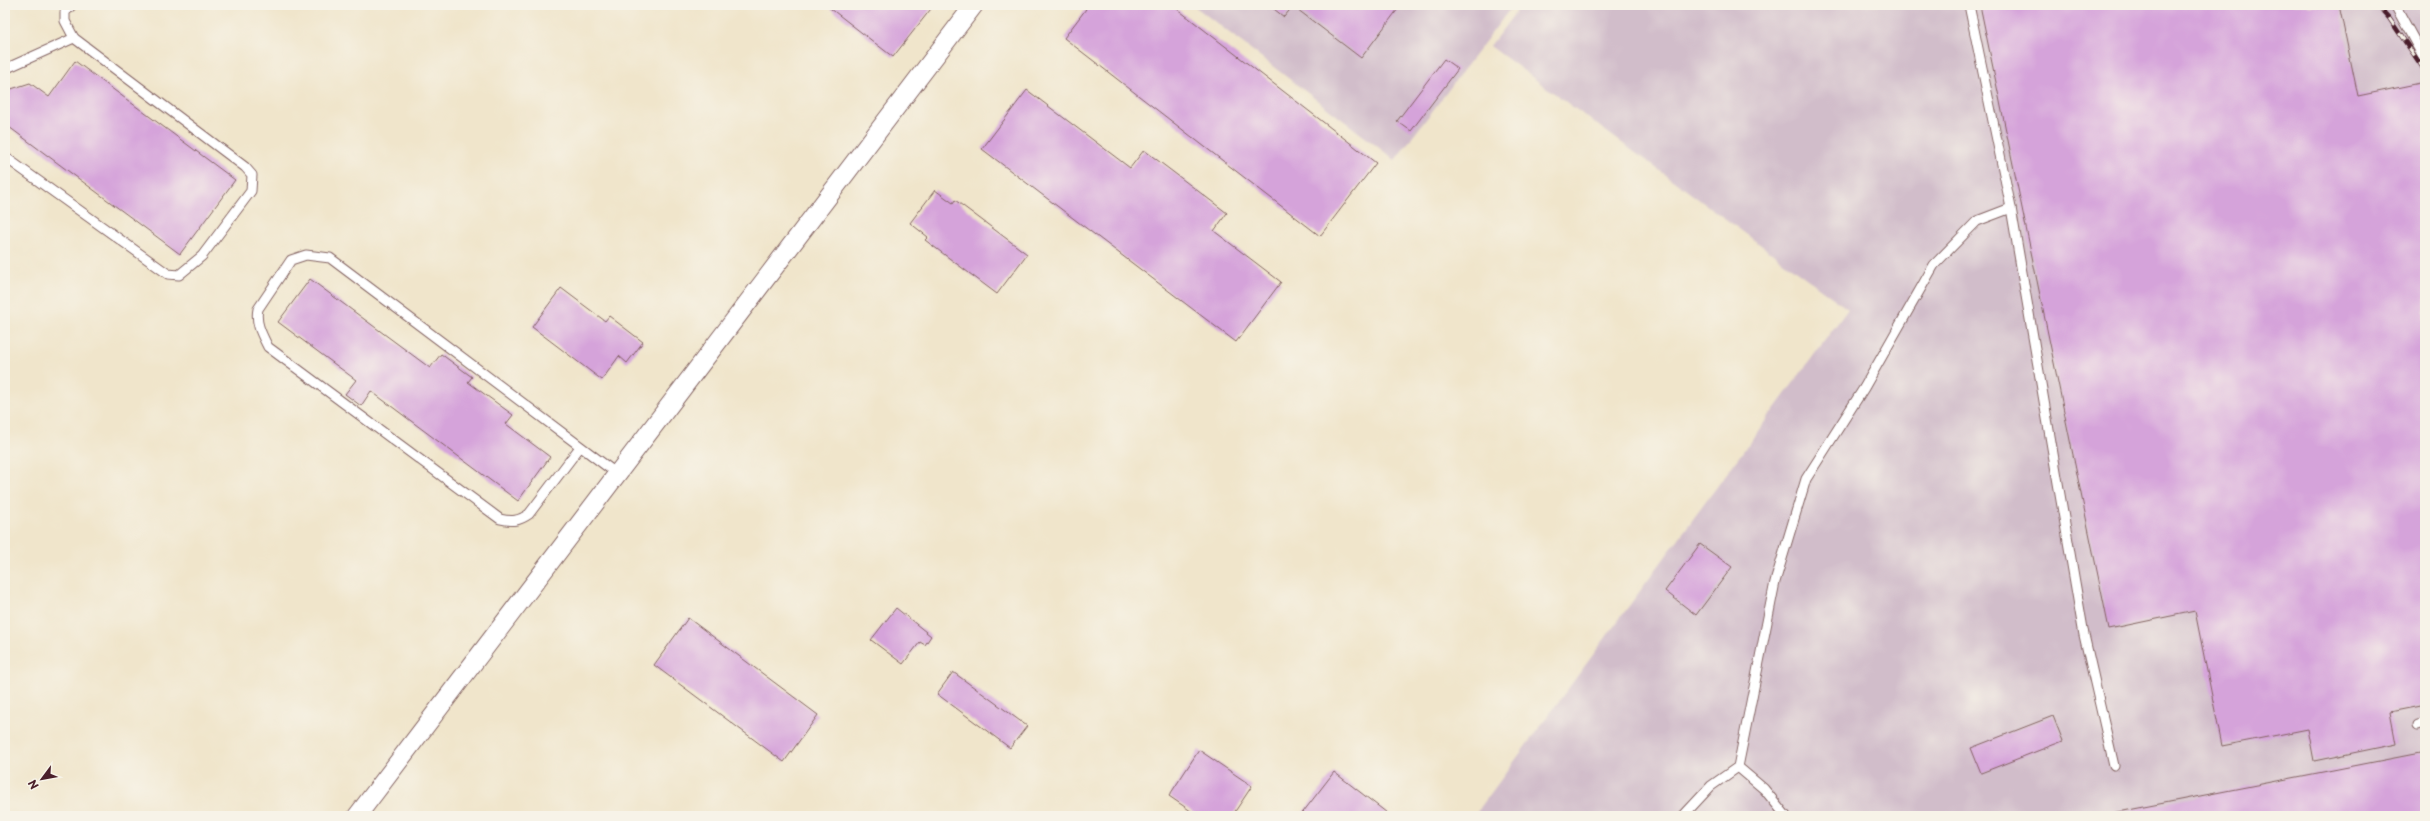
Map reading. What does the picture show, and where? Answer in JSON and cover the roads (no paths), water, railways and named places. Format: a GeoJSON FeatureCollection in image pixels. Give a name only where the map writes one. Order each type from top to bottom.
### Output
{"type":"FeatureCollection","features":[{"type":"Feature","properties":{"kind":"street"},"geometry":{"type":"LineString","coordinates":[[357,816],[974,5]]}},
{"type":"Feature","properties":{"kind":"lane"},"geometry":{"type":"LineString","coordinates":[[5,157],[168,274],[179,275],[189,269],[202,256],[251,191],[252,175],[245,166],[74,38],[65,21],[65,12],[72,5]]}},
{"type":"Feature","properties":{"kind":"lane"},"geometry":{"type":"LineString","coordinates":[[1969,5],[2011,208],[2084,635],[2114,766]]}},
{"type":"Feature","properties":{"kind":"lane"},"geometry":{"type":"LineString","coordinates":[[2396,5],[2425,60]]}},
{"type":"Feature","properties":{"kind":"lane"},"geometry":{"type":"LineString","coordinates":[[5,69],[74,38]]}},
{"type":"Feature","properties":{"kind":"lane"},"geometry":{"type":"LineString","coordinates":[[1683,816],[1711,786],[1738,767],[1775,582],[1806,479],[1864,388],[1934,265],[1977,221],[2011,208]]}},
{"type":"Feature","properties":{"kind":"lane"},"geometry":{"type":"LineString","coordinates":[[580,447],[529,514],[516,521],[500,520],[268,347],[258,325],[256,316],[258,309],[291,260],[306,255],[330,258],[617,474]]}},
{"type":"Feature","properties":{"kind":"lane"},"geometry":{"type":"LineString","coordinates":[[1738,767],[1764,789],[1786,816]]}},
{"type":"Feature","properties":{"kind":"railway"},"geometry":{"type":"LineString","coordinates":[[2377,5],[2389,18],[2425,71]]}}]}
